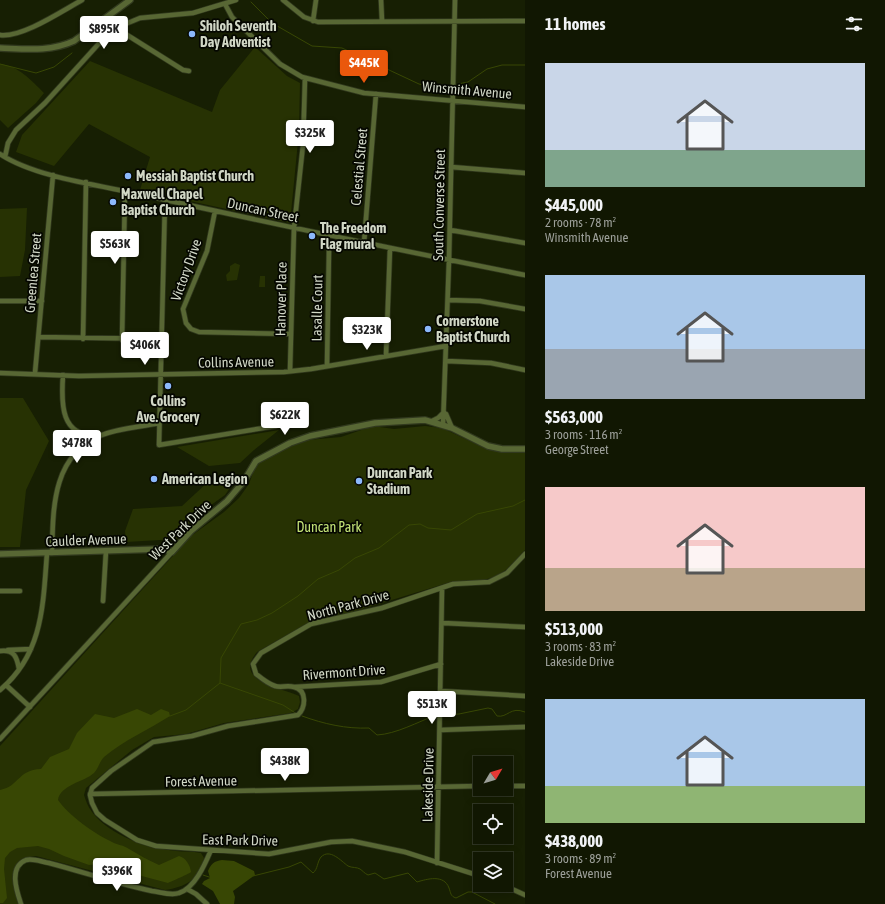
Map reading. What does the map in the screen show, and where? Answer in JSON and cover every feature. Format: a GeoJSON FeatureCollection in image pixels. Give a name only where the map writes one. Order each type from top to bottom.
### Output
{"type":"FeatureCollection","features":[{"type":"Feature","properties":{"kind":"street"},"geometry":{"type":"LineString","coordinates":[[0,35],[25,29],[82,0]]}},
{"type":"Feature","properties":{"kind":"street"},"geometry":{"type":"LineString","coordinates":[[0,48],[43,50],[66,45],[74,41],[130,0]]}},
{"type":"Feature","properties":{"kind":"street"},"geometry":{"type":"LineString","coordinates":[[5,157],[8,143],[16,130],[40,109],[103,38],[118,27],[148,16],[186,14],[236,0]]}},
{"type":"Feature","properties":{"kind":"street"},"geometry":{"type":"LineString","coordinates":[[283,0],[304,18],[313,21],[525,21]]}},
{"type":"Feature","properties":{"kind":"street"},"geometry":{"type":"LineString","coordinates":[[313,21],[316,0]]}},
{"type":"Feature","properties":{"kind":"street"},"geometry":{"type":"LineString","coordinates":[[381,0],[382,21]]}},
{"type":"Feature","properties":{"kind":"street","name":"South Converse Street"},"geometry":{"type":"LineString","coordinates":[[443,425],[445,411],[455,0]]}},
{"type":"Feature","properties":{"kind":"street","name":"Winsmith Avenue"},"geometry":{"type":"LineString","coordinates":[[225,4],[232,18],[280,64],[294,74],[305,78],[358,92],[525,107]]}},
{"type":"Feature","properties":{"kind":"street"},"geometry":{"type":"LineString","coordinates":[[118,27],[124,34],[176,66],[189,71]]}},
{"type":"Feature","properties":{"kind":"street","name":"Hanover Place"},"geometry":{"type":"LineString","coordinates":[[290,371],[294,228],[303,144],[305,78]]}},
{"type":"Feature","properties":{"kind":"street","name":"Celestial Street"},"geometry":{"type":"LineString","coordinates":[[364,243],[376,94]]}},
{"type":"Feature","properties":{"kind":"street","name":"Duncan Street"},"geometry":{"type":"LineString","coordinates":[[0,154],[30,168],[53,175],[364,243],[525,275]]}},
{"type":"Feature","properties":{"kind":"street"},"geometry":{"type":"LineString","coordinates":[[451,167],[525,173]]}},
{"type":"Feature","properties":{"kind":"street","name":"Greenlea Street"},"geometry":{"type":"LineString","coordinates":[[35,373],[53,175]]}},
{"type":"Feature","properties":{"kind":"street"},"geometry":{"type":"LineString","coordinates":[[83,339],[86,182]]}},
{"type":"Feature","properties":{"kind":"street"},"geometry":{"type":"LineString","coordinates":[[122,340],[125,191]]}},
{"type":"Feature","properties":{"kind":"street"},"geometry":{"type":"LineString","coordinates":[[165,200],[159,446],[276,426]]}},
{"type":"Feature","properties":{"kind":"street","name":"Victory Drive"},"geometry":{"type":"LineString","coordinates":[[215,211],[207,251],[183,309],[186,323],[191,329],[199,332],[291,334]]}},
{"type":"Feature","properties":{"kind":"street"},"geometry":{"type":"LineString","coordinates":[[450,230],[525,243]]}},
{"type":"Feature","properties":{"kind":"street"},"geometry":{"type":"LineString","coordinates":[[386,356],[390,248]]}},
{"type":"Feature","properties":{"kind":"street","name":"Lasalle Court"},"geometry":{"type":"LineString","coordinates":[[327,366],[329,250]]}},
{"type":"Feature","properties":{"kind":"street"},"geometry":{"type":"LineString","coordinates":[[448,300],[480,301],[525,309]]}},
{"type":"Feature","properties":{"kind":"street"},"geometry":{"type":"LineString","coordinates":[[0,301],[42,301]]}},
{"type":"Feature","properties":{"kind":"street"},"geometry":{"type":"LineString","coordinates":[[39,337],[122,340],[162,339]]}},
{"type":"Feature","properties":{"kind":"street","name":"Collins Avenue"},"geometry":{"type":"LineString","coordinates":[[0,373],[64,375],[290,371],[446,346]]}},
{"type":"Feature","properties":{"kind":"street"},"geometry":{"type":"LineString","coordinates":[[446,361],[491,363],[525,370]]}},
{"type":"Feature","properties":{"kind":"street"},"geometry":{"type":"LineString","coordinates":[[64,375],[62,403],[66,420],[82,433],[89,435],[103,435],[159,423]]}},
{"type":"Feature","properties":{"kind":"street"},"geometry":{"type":"LineString","coordinates":[[432,421],[438,418],[445,411]]}},
{"type":"Feature","properties":{"kind":"street","name":"South Converse Street"},"geometry":{"type":"LineString","coordinates":[[445,411],[452,428]]}},
{"type":"Feature","properties":{"kind":"street","name":"West Park Drive"},"geometry":{"type":"LineString","coordinates":[[0,739],[191,531],[227,501],[244,481],[254,463],[273,451],[310,436],[371,423],[415,420],[432,421],[452,428],[488,446],[502,449],[525,448]]}},
{"type":"Feature","properties":{"kind":"street"},"geometry":{"type":"LineString","coordinates":[[0,690],[19,669],[31,649],[41,622],[59,479],[71,458],[90,442],[103,435]]}},
{"type":"Feature","properties":{"kind":"street","name":"Caulder Avenue"},"geometry":{"type":"LineString","coordinates":[[0,554],[162,549],[172,552]]}},
{"type":"Feature","properties":{"kind":"street"},"geometry":{"type":"LineString","coordinates":[[103,601],[106,551]]}},
{"type":"Feature","properties":{"kind":"street","name":"North Park Drive"},"geometry":{"type":"LineString","coordinates":[[294,686],[276,686],[257,675],[253,669],[255,660],[262,653],[311,624],[382,608],[459,583],[482,583],[495,580],[507,572],[525,554]]}},
{"type":"Feature","properties":{"kind":"street","name":"Lakeside Drive"},"geometry":{"type":"LineString","coordinates":[[438,862],[443,623],[442,588]]}},
{"type":"Feature","properties":{"kind":"street"},"geometry":{"type":"LineString","coordinates":[[0,591],[20,591]]}},
{"type":"Feature","properties":{"kind":"street"},"geometry":{"type":"LineString","coordinates":[[443,623],[525,627]]}},
{"type":"Feature","properties":{"kind":"street"},"geometry":{"type":"LineString","coordinates":[[0,650],[31,649]]}},
{"type":"Feature","properties":{"kind":"street"},"geometry":{"type":"LineString","coordinates":[[8,650],[16,657],[19,669]]}},
{"type":"Feature","properties":{"kind":"street","name":"Rivermont Drive"},"geometry":{"type":"LineString","coordinates":[[294,686],[381,682],[441,664]]}},
{"type":"Feature","properties":{"kind":"street"},"geometry":{"type":"LineString","coordinates":[[6,685],[30,707]]}},
{"type":"Feature","properties":{"kind":"street"},"geometry":{"type":"LineString","coordinates":[[90,794],[92,788],[105,776],[153,742],[192,736],[228,726],[296,716],[303,708],[304,700],[302,693],[294,686]]}},
{"type":"Feature","properties":{"kind":"street"},"geometry":{"type":"LineString","coordinates":[[441,691],[525,696]]}},
{"type":"Feature","properties":{"kind":"street"},"geometry":{"type":"LineString","coordinates":[[440,730],[525,727]]}},
{"type":"Feature","properties":{"kind":"street","name":"Forest Avenue"},"geometry":{"type":"LineString","coordinates":[[90,794],[473,786]]}},
{"type":"Feature","properties":{"kind":"street"},"geometry":{"type":"LineString","coordinates":[[513,786],[525,786]]}},
{"type":"Feature","properties":{"kind":"street","name":"East Park Drive"},"geometry":{"type":"LineString","coordinates":[[90,794],[92,803],[101,816],[138,840],[165,848],[274,854],[347,841],[400,851],[473,874]]}},
{"type":"Feature","properties":{"kind":"street"},"geometry":{"type":"LineString","coordinates":[[21,904],[15,882],[16,872],[20,864],[30,859],[135,888],[174,894],[187,889],[203,868],[211,850]]}},
{"type":"Feature","properties":{"kind":"street"},"geometry":{"type":"LineString","coordinates":[[187,889],[196,894],[207,904]]}},
{"type":"Feature","properties":{"kind":"street"},"geometry":{"type":"LineString","coordinates":[[513,890],[525,895]]}},
{"type":"Feature","properties":{"kind":"green space"},"geometry":{"type":"Polygon","coordinates":[[[255,47],[287,76],[300,83],[299,131],[290,223],[140,190],[150,157],[89,124],[54,166],[16,152],[22,135],[90,61],[212,112],[220,90],[255,47]]]}},
{"type":"Feature","properties":{"kind":"green space"},"geometry":{"type":"Polygon","coordinates":[[[0,64],[7,65],[19,71],[44,93],[36,103],[8,128],[0,120],[0,64]]]}},
{"type":"Feature","properties":{"kind":"green space"},"geometry":{"type":"Polygon","coordinates":[[[27,208],[25,250],[20,276],[0,277],[0,209],[27,208]]]}},
{"type":"Feature","properties":{"kind":"green space"},"geometry":{"type":"Polygon","coordinates":[[[235,263],[240,265],[237,280],[227,281],[226,275],[230,271],[230,266],[235,263]]]}},
{"type":"Feature","properties":{"kind":"green space"},"geometry":{"type":"Polygon","coordinates":[[[260,276],[265,276],[265,287],[259,287],[260,276]]]}},
{"type":"Feature","properties":{"kind":"green space"},"geometry":{"type":"Polygon","coordinates":[[[0,398],[23,398],[49,441],[26,490],[20,547],[0,547],[0,398]]]}},
{"type":"Feature","properties":{"kind":"green space","name":"Duncan Park"},"geometry":{"type":"Polygon","coordinates":[[[373,426],[394,429],[425,426],[442,428],[487,449],[509,452],[525,452],[525,550],[507,569],[497,576],[484,580],[451,582],[352,612],[315,619],[257,652],[251,662],[251,670],[255,677],[262,682],[299,696],[300,702],[298,709],[291,713],[224,723],[186,734],[154,737],[132,750],[86,788],[84,795],[91,810],[100,821],[119,834],[153,847],[201,853],[204,858],[202,866],[195,877],[190,881],[179,887],[165,890],[36,856],[26,858],[19,862],[13,873],[13,880],[20,904],[0,904],[0,746],[191,536],[224,512],[239,498],[249,484],[256,464],[277,452],[308,440],[341,437],[373,426]]]}},
{"type":"Feature","properties":{"kind":"green space"},"geometry":{"type":"Polygon","coordinates":[[[279,430],[240,463],[209,466],[177,447],[279,430]]]}},
{"type":"Feature","properties":{"kind":"green space"},"geometry":{"type":"Polygon","coordinates":[[[236,479],[225,495],[193,518],[177,539],[126,542],[125,531],[133,509],[182,506],[209,481],[236,479]]]}},
{"type":"Feature","properties":{"kind":"shaded area"},"geometry":{"type":"Polygon","coordinates":[[[137,709],[151,715],[161,709],[169,712],[170,716],[128,740],[104,757],[94,773],[68,787],[63,791],[58,800],[62,806],[75,818],[105,839],[123,846],[159,865],[179,856],[184,858],[187,862],[191,872],[168,883],[138,875],[123,868],[118,869],[99,864],[89,865],[38,846],[17,848],[10,852],[5,858],[4,869],[7,898],[3,903],[0,903],[0,790],[7,788],[27,772],[41,769],[50,757],[69,749],[77,733],[95,714],[114,718],[137,709]]]}},
{"type":"Feature","properties":{"kind":"shaded area"},"geometry":{"type":"Polygon","coordinates":[[[217,861],[234,861],[254,871],[255,875],[233,891],[235,897],[234,904],[220,904],[213,891],[202,884],[210,878],[208,871],[212,865],[217,861]]]}},
{"type":"Feature","properties":{"kind":"waterway"},"geometry":{"type":"LineString","coordinates":[[251,2],[272,23],[312,46],[342,48],[419,84],[442,89]]}},
{"type":"Feature","properties":{"kind":"waterway"},"geometry":{"type":"LineString","coordinates":[[0,64],[36,73],[54,67],[72,53]]}},
{"type":"Feature","properties":{"kind":"waterway"},"geometry":{"type":"LineString","coordinates":[[458,84],[468,82],[487,69],[502,65],[525,65]]}},
{"type":"Feature","properties":{"kind":"waterway"},"geometry":{"type":"LineString","coordinates":[[220,683],[221,658],[241,624],[257,620],[272,613],[298,596],[318,579],[339,570],[355,558],[379,548],[409,525],[420,524],[428,528],[451,530],[477,514],[513,506],[525,500]]}},
{"type":"Feature","properties":{"kind":"waterway"},"geometry":{"type":"LineString","coordinates":[[170,716],[186,710],[220,683],[283,705],[297,714]]}},
{"type":"Feature","properties":{"kind":"waterway"},"geometry":{"type":"LineString","coordinates":[[442,715],[459,714],[488,708],[492,709],[497,716],[501,716],[516,710],[525,712]]}},
{"type":"Feature","properties":{"kind":"waterway"},"geometry":{"type":"LineString","coordinates":[[302,716],[335,725],[352,728],[369,728],[377,735],[399,730],[436,715]]}},
{"type":"Feature","properties":{"kind":"waterway"},"geometry":{"type":"LineString","coordinates":[[253,876],[289,867],[301,862],[313,873],[316,870],[321,857],[328,854],[335,856],[348,866],[360,869],[368,875],[375,873],[384,879],[408,873],[417,882],[430,879],[439,879],[447,884],[451,894],[456,898],[468,892],[472,892],[495,904]]}},
{"type":"Feature","properties":{"kind":"waterway"},"geometry":{"type":"LineString","coordinates":[[203,875],[212,878]]}},
{"type":"Feature","properties":{"kind":"place","name":"Shiloh Seventh Day Adventist"},"geometry":{"type":"Point","coordinates":[192,34]}},
{"type":"Feature","properties":{"kind":"place","name":"Messiah Baptist Church"},"geometry":{"type":"Point","coordinates":[128,176]}},
{"type":"Feature","properties":{"kind":"place","name":"Maxwell Chapel Baptist Church"},"geometry":{"type":"Point","coordinates":[113,202]}},
{"type":"Feature","properties":{"kind":"place","name":"The Freedom Flag mural"},"geometry":{"type":"Point","coordinates":[312,236]}},
{"type":"Feature","properties":{"kind":"place","name":"Cornerstone Baptist Church"},"geometry":{"type":"Point","coordinates":[428,329]}},
{"type":"Feature","properties":{"kind":"place","name":"Collins Ave. Grocery"},"geometry":{"type":"Point","coordinates":[168,386]}},
{"type":"Feature","properties":{"kind":"place","name":"American Legion"},"geometry":{"type":"Point","coordinates":[154,479]}},
{"type":"Feature","properties":{"kind":"place","name":"Duncan Park Stadium"},"geometry":{"type":"Point","coordinates":[359,481]}}]}
